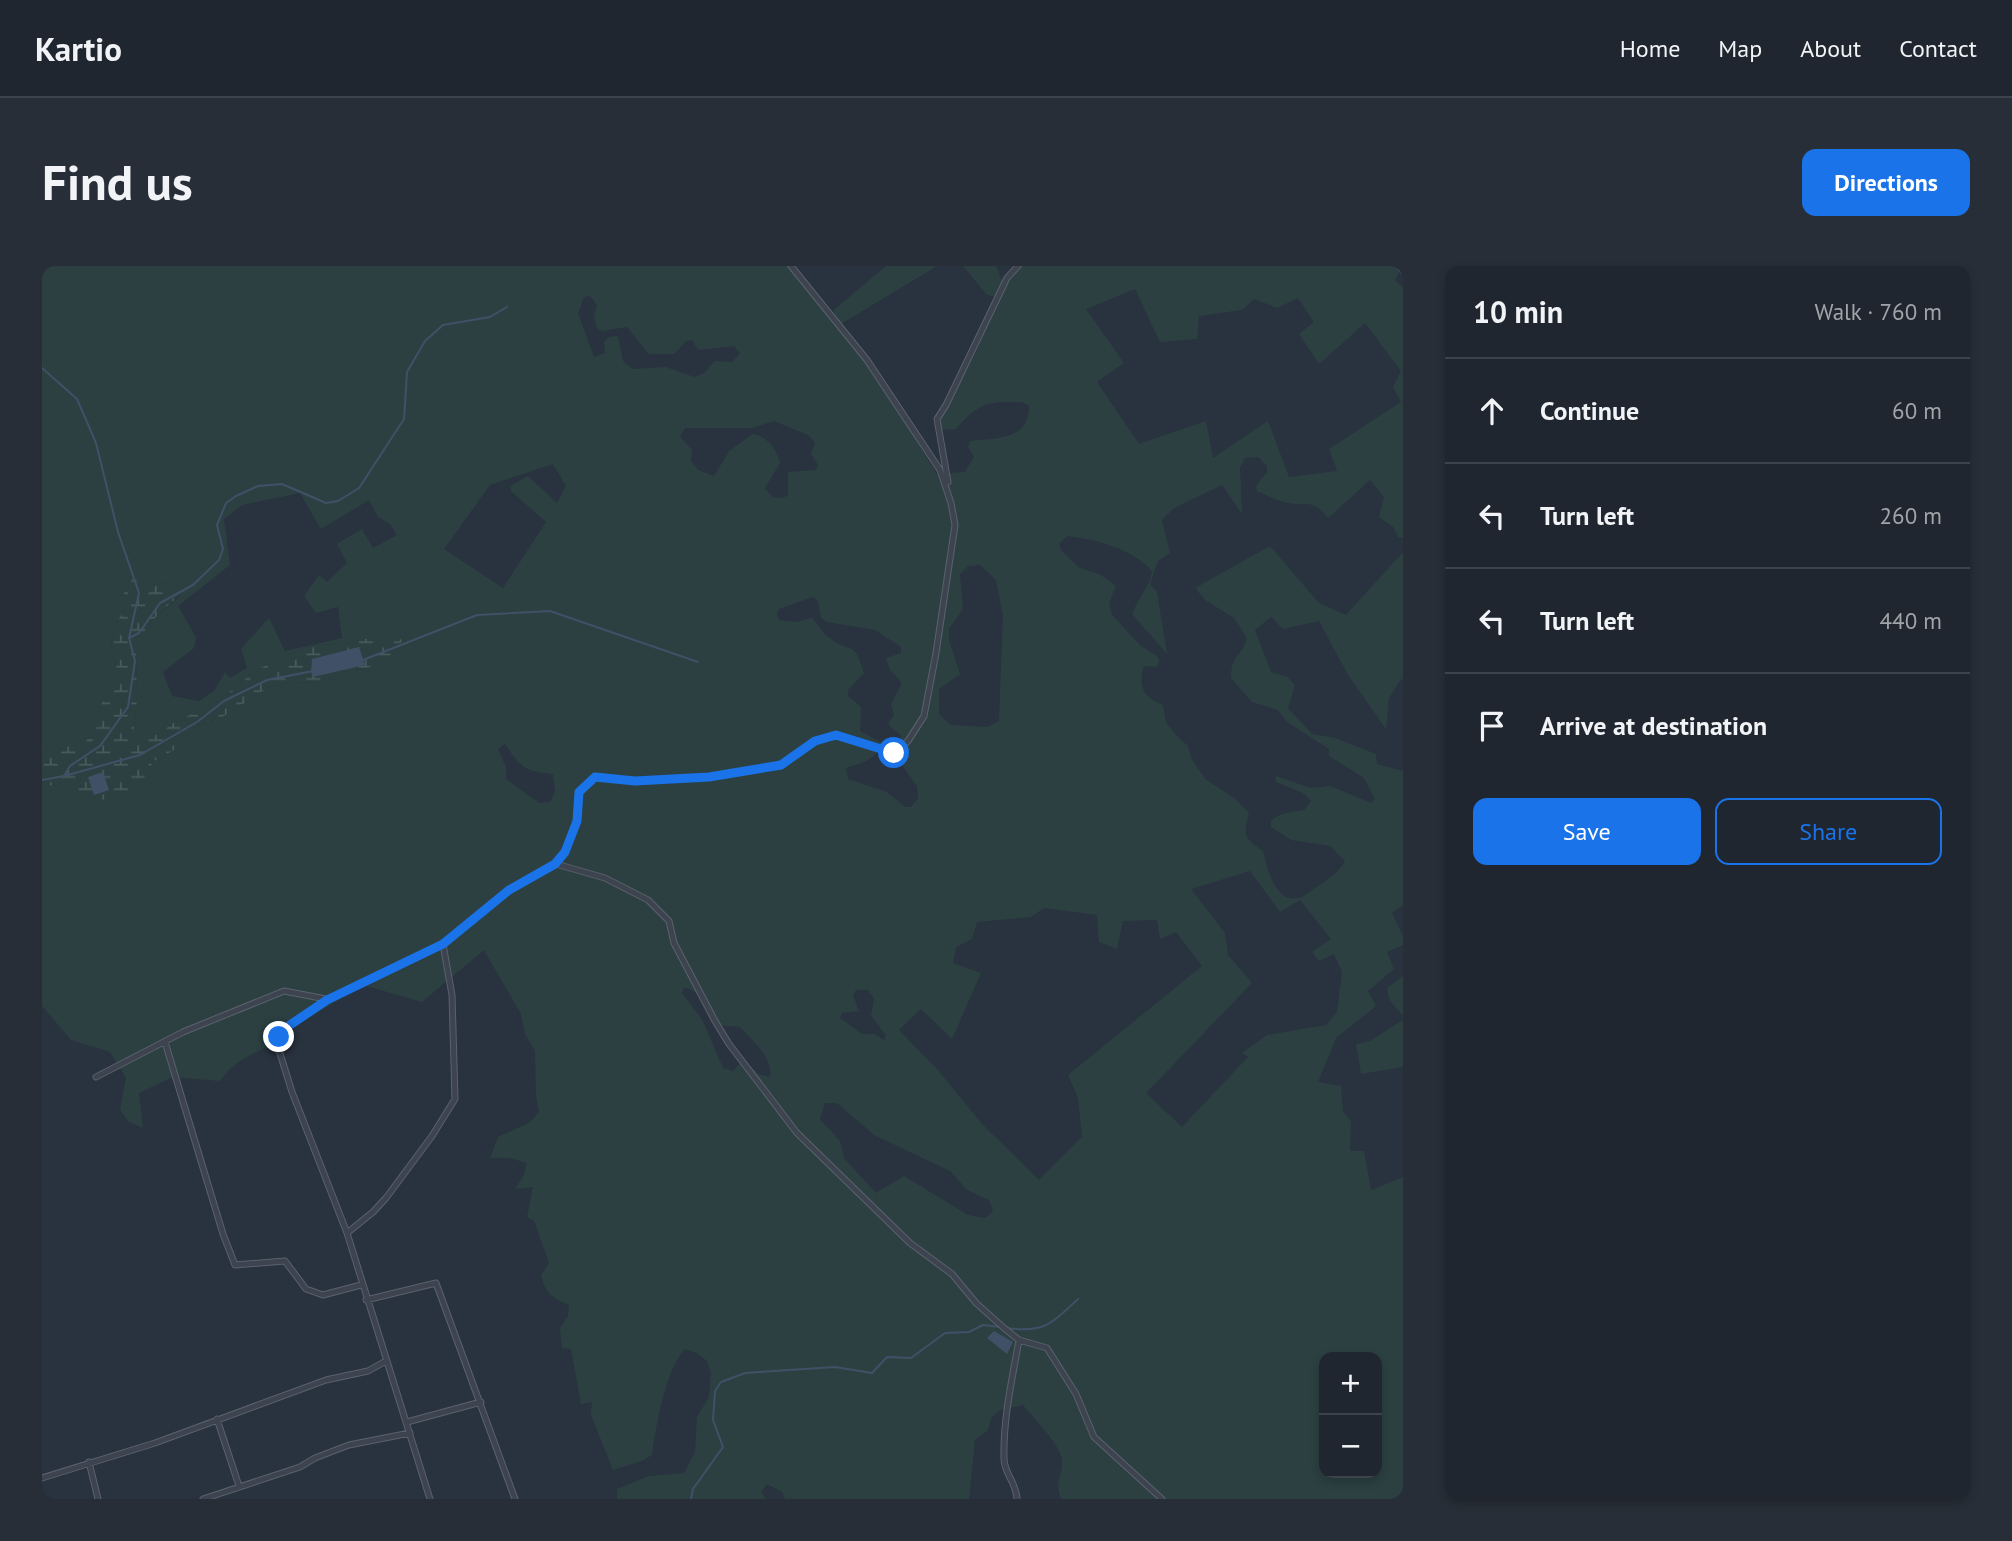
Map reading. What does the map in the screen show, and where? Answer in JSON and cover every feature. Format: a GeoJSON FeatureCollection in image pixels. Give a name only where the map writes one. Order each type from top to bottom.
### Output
{"type":"FeatureCollection","features":[{"type":"Feature","properties":{"kind":"street"},"geometry":{"type":"LineString","coordinates":[[791,266],[867,360],[940,470],[951,503]]}},
{"type":"Feature","properties":{"kind":"street"},"geometry":{"type":"LineString","coordinates":[[430,1499],[346,1233],[292,1092],[278,1047],[279,1037],[284,1029],[327,1000],[443,944],[509,890],[555,864],[565,852],[577,821],[579,792],[595,777],[635,781],[709,777],[781,765],[815,741],[836,735],[894,753],[908,741],[924,716],[955,525],[937,419],[1007,278],[1018,266]]}},
{"type":"Feature","properties":{"kind":"street"},"geometry":{"type":"LineString","coordinates":[[555,864],[605,878],[648,900],[669,920],[674,943],[715,1021],[729,1044],[797,1133],[910,1243],[952,1274],[976,1303],[1002,1326],[1019,1340],[1047,1348],[1076,1394],[1094,1437],[1162,1499]]}},
{"type":"Feature","properties":{"kind":"street"},"geometry":{"type":"LineString","coordinates":[[346,1233],[386,1198],[432,1136],[455,1099],[452,995],[443,944]]}},
{"type":"Feature","properties":{"kind":"street"},"geometry":{"type":"LineString","coordinates":[[96,1077],[183,1032],[284,991],[327,1000]]}},
{"type":"Feature","properties":{"kind":"street"},"geometry":{"type":"LineString","coordinates":[[166,1042],[234,1265],[285,1261],[306,1289],[323,1295],[361,1285]]}},
{"type":"Feature","properties":{"kind":"street"},"geometry":{"type":"LineString","coordinates":[[366,1300],[436,1283],[515,1499]]}},
{"type":"Feature","properties":{"kind":"street"},"geometry":{"type":"LineString","coordinates":[[1017,1499],[1017,1485],[1009,1476],[1004,1462],[1006,1404],[1011,1392],[1019,1340]]}},
{"type":"Feature","properties":{"kind":"street"},"geometry":{"type":"LineString","coordinates":[[42,1478],[155,1443],[326,1380],[368,1371],[386,1361]]}},
{"type":"Feature","properties":{"kind":"street"},"geometry":{"type":"LineString","coordinates":[[407,1422],[481,1402]]}},
{"type":"Feature","properties":{"kind":"street"},"geometry":{"type":"LineString","coordinates":[[217,1419],[239,1486]]}},
{"type":"Feature","properties":{"kind":"street"},"geometry":{"type":"LineString","coordinates":[[203,1499],[300,1467],[349,1445],[410,1433]]}},
{"type":"Feature","properties":{"kind":"street"},"geometry":{"type":"LineString","coordinates":[[89,1462],[98,1499]]}},
{"type":"Feature","properties":{"kind":"green space"},"geometry":{"type":"Polygon","coordinates":[[[42,266],[790,266],[869,365],[937,474],[965,472],[974,457],[968,447],[970,441],[1009,436],[1023,426],[1028,417],[1029,406],[1025,403],[994,403],[974,411],[956,429],[940,430],[940,421],[977,350],[998,297],[987,295],[963,266],[996,266],[1003,283],[1016,266],[1403,266],[1395,280],[1403,288],[1403,538],[1398,537],[1393,527],[1379,517],[1384,497],[1370,480],[1328,518],[1312,505],[1291,504],[1257,491],[1256,486],[1267,472],[1267,466],[1258,457],[1245,458],[1240,468],[1242,514],[1222,485],[1174,508],[1162,520],[1170,553],[1158,561],[1150,584],[1157,592],[1167,654],[1132,614],[1152,571],[1135,557],[1101,543],[1067,536],[1059,544],[1061,550],[1078,567],[1101,575],[1116,586],[1109,603],[1112,615],[1141,646],[1157,656],[1159,661],[1157,667],[1144,666],[1144,690],[1163,705],[1166,722],[1188,746],[1191,758],[1205,779],[1236,799],[1249,813],[1246,835],[1263,851],[1273,883],[1283,895],[1290,898],[1306,895],[1332,876],[1345,862],[1331,846],[1291,840],[1271,827],[1271,821],[1278,816],[1304,810],[1311,801],[1303,793],[1276,782],[1276,776],[1311,788],[1330,786],[1371,803],[1375,799],[1364,778],[1329,756],[1329,749],[1287,722],[1278,710],[1252,702],[1231,678],[1233,664],[1247,638],[1234,618],[1205,600],[1195,588],[1270,546],[1319,603],[1346,615],[1403,552],[1403,680],[1401,679],[1389,698],[1386,729],[1348,675],[1319,621],[1283,629],[1271,617],[1255,630],[1271,672],[1287,677],[1295,685],[1288,708],[1312,734],[1335,738],[1376,754],[1377,764],[1403,771],[1403,905],[1392,913],[1403,936],[1403,945],[1387,952],[1394,969],[1368,991],[1376,1006],[1336,1038],[1318,1082],[1341,1086],[1343,1112],[1351,1121],[1350,1151],[1364,1151],[1371,1190],[1403,1177],[1403,1499],[1061,1499],[1058,1488],[1062,1466],[1060,1454],[1052,1439],[1023,1405],[1000,1410],[991,1418],[988,1430],[975,1440],[969,1499],[785,1499],[782,1492],[767,1484],[761,1492],[766,1499],[617,1499],[617,1489],[649,1476],[684,1473],[695,1452],[697,1417],[709,1397],[711,1373],[707,1361],[697,1353],[685,1349],[667,1384],[652,1455],[613,1470],[591,1415],[592,1402],[581,1404],[571,1349],[562,1348],[560,1328],[568,1316],[569,1305],[551,1294],[541,1275],[549,1263],[534,1221],[527,1217],[533,1187],[515,1189],[524,1175],[527,1163],[510,1158],[490,1158],[498,1137],[529,1123],[539,1112],[535,1051],[525,1034],[521,1014],[484,950],[422,1002],[363,985],[307,1019],[270,1030],[270,1046],[236,1064],[220,1081],[173,1077],[139,1093],[143,1128],[129,1122],[120,1110],[126,1078],[110,1052],[71,1040],[42,1006],[42,786],[65,785],[87,796],[132,791],[153,762],[174,750],[198,724],[221,718],[269,687],[287,682],[322,683],[348,671],[366,669],[386,634],[343,644],[306,647],[256,670],[211,707],[177,720],[157,735],[145,735],[134,730],[137,700],[136,651],[153,620],[181,595],[173,582],[124,586],[126,609],[114,627],[111,643],[119,686],[102,703],[86,742],[50,751],[42,750],[42,266]],[[1135,289],[1086,309],[1124,363],[1097,382],[1139,444],[1206,421],[1213,458],[1268,421],[1289,477],[1337,471],[1329,449],[1401,402],[1393,387],[1401,371],[1365,323],[1319,364],[1299,334],[1314,322],[1298,298],[1277,308],[1254,299],[1242,310],[1199,316],[1197,339],[1160,342],[1135,289]],[[590,296],[584,297],[578,313],[594,357],[605,353],[604,342],[609,337],[618,336],[623,361],[632,369],[666,367],[694,377],[704,373],[715,361],[732,362],[740,354],[734,346],[698,350],[692,340],[686,341],[674,354],[649,354],[627,327],[602,331],[597,328],[594,316],[597,305],[590,296]],[[774,421],[752,428],[685,428],[680,437],[692,450],[691,461],[698,470],[714,476],[729,451],[753,434],[767,441],[777,453],[780,463],[765,488],[772,497],[783,498],[788,495],[788,472],[816,470],[818,465],[811,454],[815,443],[808,435],[774,421]],[[553,464],[490,485],[444,549],[503,588],[546,522],[511,491],[510,486],[528,476],[557,503],[566,486],[553,464]],[[300,493],[242,505],[224,519],[230,565],[178,606],[196,637],[194,648],[163,672],[172,696],[199,701],[214,691],[225,672],[230,678],[247,668],[241,649],[269,618],[285,651],[342,638],[338,607],[316,613],[304,596],[319,575],[327,582],[347,563],[337,544],[362,529],[373,548],[397,535],[390,524],[378,517],[369,500],[321,529],[300,493]],[[980,565],[968,566],[960,574],[963,609],[949,629],[949,640],[960,674],[939,689],[939,714],[951,725],[988,727],[999,721],[1003,615],[996,580],[980,565]],[[813,597],[779,609],[779,620],[795,622],[812,618],[828,637],[852,649],[858,656],[864,673],[848,690],[848,696],[861,707],[860,731],[881,742],[873,757],[846,768],[848,779],[887,792],[905,807],[911,807],[918,798],[917,786],[896,757],[901,736],[888,724],[894,715],[891,704],[902,683],[890,670],[886,658],[901,653],[901,647],[875,630],[827,622],[821,618],[818,601],[813,597]],[[505,744],[498,749],[506,767],[506,779],[539,803],[550,802],[555,792],[553,774],[524,767],[505,744]],[[1250,871],[1191,889],[1225,933],[1228,955],[1252,983],[1146,1093],[1182,1127],[1248,1057],[1242,1053],[1267,1035],[1326,1025],[1337,1012],[1342,972],[1334,954],[1319,961],[1312,952],[1331,939],[1300,900],[1280,912],[1250,871]],[[1044,908],[1031,917],[977,922],[972,939],[956,947],[953,963],[981,973],[952,1039],[921,1009],[899,1030],[937,1069],[982,1124],[1039,1180],[1082,1137],[1078,1098],[1068,1075],[1202,966],[1176,932],[1160,939],[1157,920],[1123,921],[1117,949],[1099,942],[1097,915],[1044,908]],[[684,987],[682,993],[703,1021],[723,1068],[733,1071],[741,1062],[746,1061],[758,1074],[770,1077],[769,1063],[765,1056],[740,1027],[717,1025],[700,994],[684,987]],[[856,990],[853,995],[859,1011],[842,1013],[840,1018],[862,1034],[874,1034],[884,1040],[886,1035],[871,1016],[874,999],[868,990],[856,990]],[[825,1103],[820,1119],[840,1141],[844,1158],[876,1193],[904,1176],[968,1215],[985,1218],[993,1211],[989,1200],[967,1190],[950,1171],[874,1135],[837,1103],[825,1103]]]}},
{"type":"Feature","properties":{"kind":"green space"},"geometry":{"type":"Polygon","coordinates":[[[886,266],[937,266],[841,324],[834,315],[834,310],[886,266]]]}},
{"type":"Feature","properties":{"kind":"green space"},"geometry":{"type":"Polygon","coordinates":[[[130,576],[143,586],[185,583],[185,590],[153,620],[136,651],[137,700],[134,729],[145,735],[157,735],[177,720],[211,707],[256,670],[306,647],[343,644],[386,634],[398,636],[402,641],[391,656],[365,669],[348,671],[322,683],[287,682],[269,687],[221,718],[198,724],[174,750],[153,762],[144,778],[132,791],[122,796],[105,800],[87,796],[65,785],[42,786],[42,750],[50,751],[86,742],[102,703],[119,686],[111,643],[114,627],[126,609],[124,587],[130,576]]]}},
{"type":"Feature","properties":{"kind":"green space"},"geometry":{"type":"Polygon","coordinates":[[[1403,976],[1403,1016],[1390,1001],[1387,988],[1403,976]]]}},
{"type":"Feature","properties":{"kind":"green space"},"geometry":{"type":"Polygon","coordinates":[[[1403,1020],[1403,1067],[1361,1074],[1356,1044],[1370,1041],[1403,1020]]]}},
{"type":"Feature","properties":{"kind":"water"},"geometry":{"type":"Polygon","coordinates":[[[359,647],[365,665],[313,677],[312,659],[359,647]]]}},
{"type":"Feature","properties":{"kind":"water"},"geometry":{"type":"Polygon","coordinates":[[[103,772],[109,790],[94,795],[88,777],[103,772]]]}},
{"type":"Feature","properties":{"kind":"water"},"geometry":{"type":"Polygon","coordinates":[[[994,1331],[1013,1342],[1007,1354],[987,1338],[994,1331]]]}},
{"type":"Feature","properties":{"kind":"waterway"},"geometry":{"type":"LineString","coordinates":[[1396,266],[1403,274]]}},
{"type":"Feature","properties":{"kind":"waterway"},"geometry":{"type":"LineString","coordinates":[[129,638],[139,633],[160,603],[193,585],[219,560],[223,549],[217,525],[226,503],[236,496],[258,486],[282,484],[326,503],[338,501],[359,488],[404,419],[407,372],[425,341],[443,325],[490,317],[507,307]]}},
{"type":"Feature","properties":{"kind":"waterway"},"geometry":{"type":"LineString","coordinates":[[42,368],[77,399],[96,443],[118,532],[139,593],[129,638],[135,661],[128,707],[100,746],[70,766],[64,776]]}},
{"type":"Feature","properties":{"kind":"waterway"},"geometry":{"type":"LineString","coordinates":[[363,660],[477,615],[550,611],[698,662]]}},
{"type":"Feature","properties":{"kind":"waterway"},"geometry":{"type":"LineString","coordinates":[[42,780],[140,755],[197,722],[224,701],[267,680],[313,671]]}},
{"type":"Feature","properties":{"kind":"waterway"},"geometry":{"type":"LineString","coordinates":[[1006,1328],[1039,1328],[1061,1315],[1078,1299]]}},
{"type":"Feature","properties":{"kind":"waterway"},"geometry":{"type":"LineString","coordinates":[[691,1499],[693,1489],[723,1447],[713,1420],[715,1391],[721,1382],[745,1373],[835,1367],[872,1373],[887,1357],[911,1358],[945,1333],[969,1332],[983,1325],[1000,1327]]}},
{"type":"Feature","properties":{"kind":"route"},"geometry":{"type":"LineString","coordinates":[[279,1037],[284,1029],[327,1000],[443,944],[509,890],[555,864],[565,852],[577,821],[579,792],[595,777],[635,781],[709,777],[781,765],[815,741],[836,735],[894,753]]}}]}
